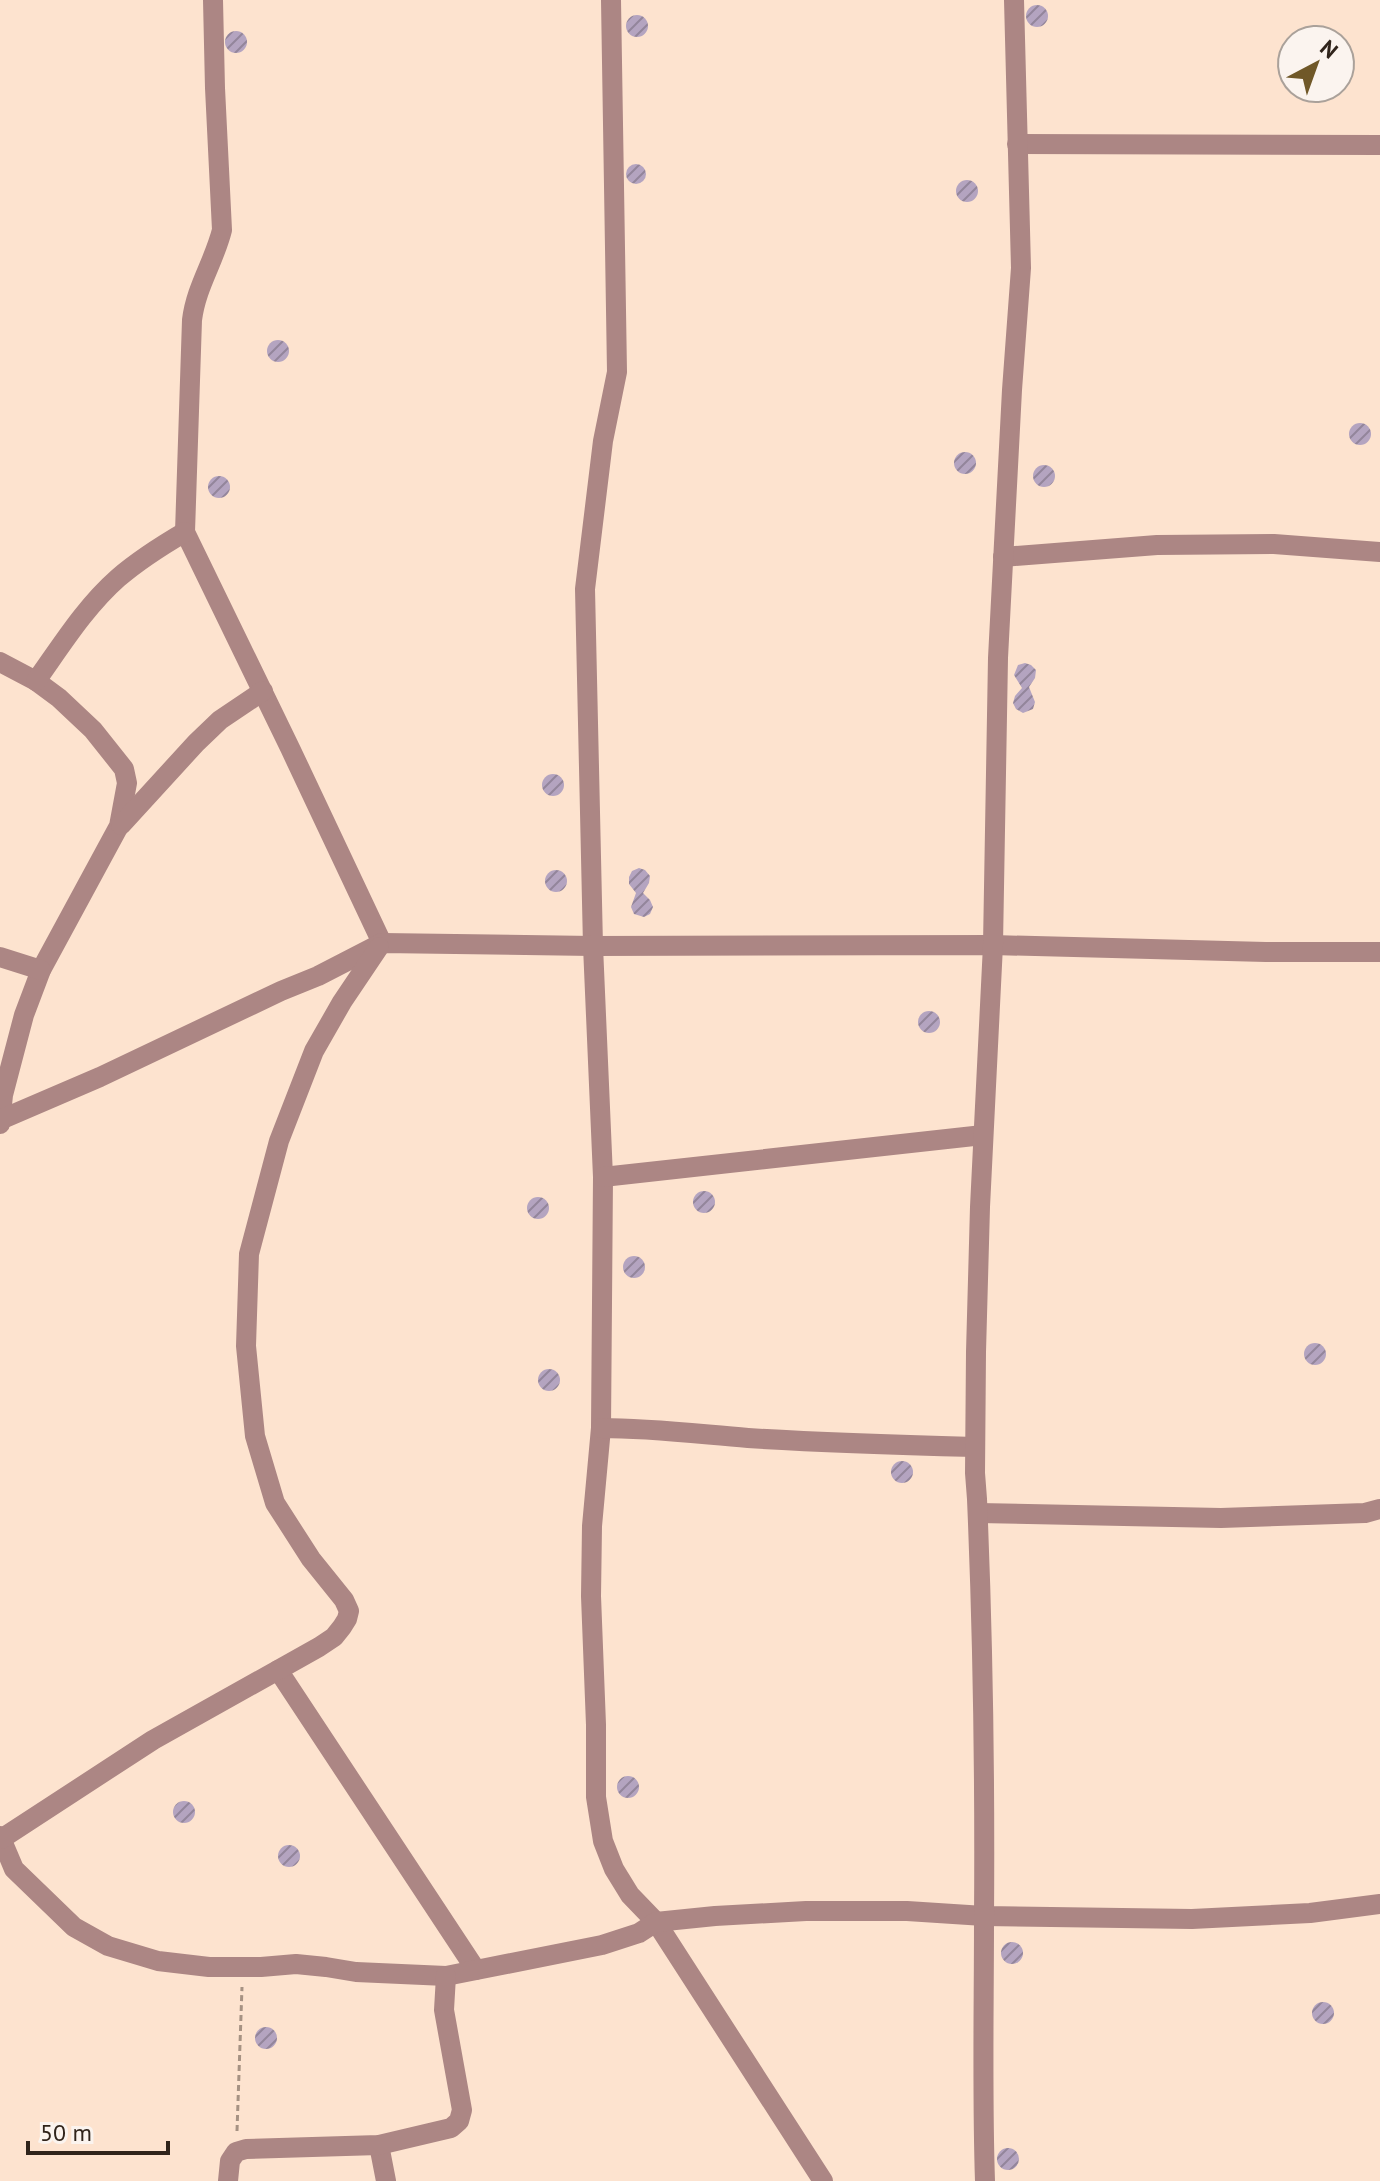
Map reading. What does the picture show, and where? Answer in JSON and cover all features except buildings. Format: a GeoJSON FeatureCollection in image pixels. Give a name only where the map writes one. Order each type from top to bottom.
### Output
{"type":"FeatureCollection","features":[{"type":"Feature","properties":{"kind":"street"},"geometry":{"type":"LineString","coordinates":[[213,0],[222,230],[216,252],[195,299],[192,320],[185,532],[382,943]]}},
{"type":"Feature","properties":{"kind":"street"},"geometry":{"type":"LineString","coordinates":[[611,0],[617,372],[603,441],[585,589],[593,946],[603,1177],[601,1428],[592,1526],[596,1797],[603,1841],[614,1869],[630,1895],[656,1922],[823,2181]]}},
{"type":"Feature","properties":{"kind":"street"},"geometry":{"type":"LineString","coordinates":[[985,2181],[982,2109],[982,1662],[975,1447],[983,1135],[993,945],[998,658],[1021,268],[1014,0]]}},
{"type":"Feature","properties":{"kind":"street"},"geometry":{"type":"LineString","coordinates":[[1017,144],[1380,145]]}},
{"type":"Feature","properties":{"kind":"street"},"geometry":{"type":"LineString","coordinates":[[36,681],[86,611],[116,580],[147,554],[185,532]]}},
{"type":"Feature","properties":{"kind":"street"},"geometry":{"type":"LineString","coordinates":[[1003,557],[1157,545],[1274,544],[1380,552]]}},
{"type":"Feature","properties":{"kind":"street"},"geometry":{"type":"LineString","coordinates":[[0,662],[36,681],[59,698],[93,730],[124,769],[127,783],[119,826]]}},
{"type":"Feature","properties":{"kind":"street"},"geometry":{"type":"LineString","coordinates":[[0,1121],[3,1095],[24,1015],[41,970],[119,826],[220,720],[263,691]]}},
{"type":"Feature","properties":{"kind":"street"},"geometry":{"type":"LineString","coordinates":[[382,943],[342,1002],[314,1051],[279,1141],[249,1254],[246,1346],[255,1436],[275,1503],[311,1559],[344,1600],[349,1611],[347,1619],[334,1637],[153,1740],[0,1838],[7,1876],[74,1927],[108,1946],[158,1961],[209,1967],[296,1964],[356,1972],[446,1976],[602,1945],[639,1933],[656,1922],[715,1916],[806,1911],[907,1911],[984,1916],[1192,1919],[1310,1913],[1380,1904]]}},
{"type":"Feature","properties":{"kind":"street"},"geometry":{"type":"LineString","coordinates":[[0,1121],[318,976],[382,943],[993,945],[1380,952]]}},
{"type":"Feature","properties":{"kind":"street"},"geometry":{"type":"LineString","coordinates":[[0,957],[41,970]]}},
{"type":"Feature","properties":{"kind":"street"},"geometry":{"type":"LineString","coordinates":[[603,1177],[983,1135]]}},
{"type":"Feature","properties":{"kind":"street"},"geometry":{"type":"LineString","coordinates":[[601,1428],[643,1428],[839,1444],[975,1447]]}},
{"type":"Feature","properties":{"kind":"street"},"geometry":{"type":"LineString","coordinates":[[978,1513],[1221,1518],[1365,1513],[1380,1509]]}},
{"type":"Feature","properties":{"kind":"street"},"geometry":{"type":"LineString","coordinates":[[278,1670],[476,1970]]}},
{"type":"Feature","properties":{"kind":"street"},"geometry":{"type":"LineString","coordinates":[[228,2181],[230,2161],[236,2152],[246,2149],[379,2145],[438,2133],[459,2121],[462,2110],[444,2010],[446,1976]]}},
{"type":"Feature","properties":{"kind":"street"},"geometry":{"type":"LineString","coordinates":[[379,2145],[386,2181]]}},
{"type":"Feature","properties":{"kind":"path"},"geometry":{"type":"LineString","coordinates":[[236,2152],[243,1967]]}}]}
